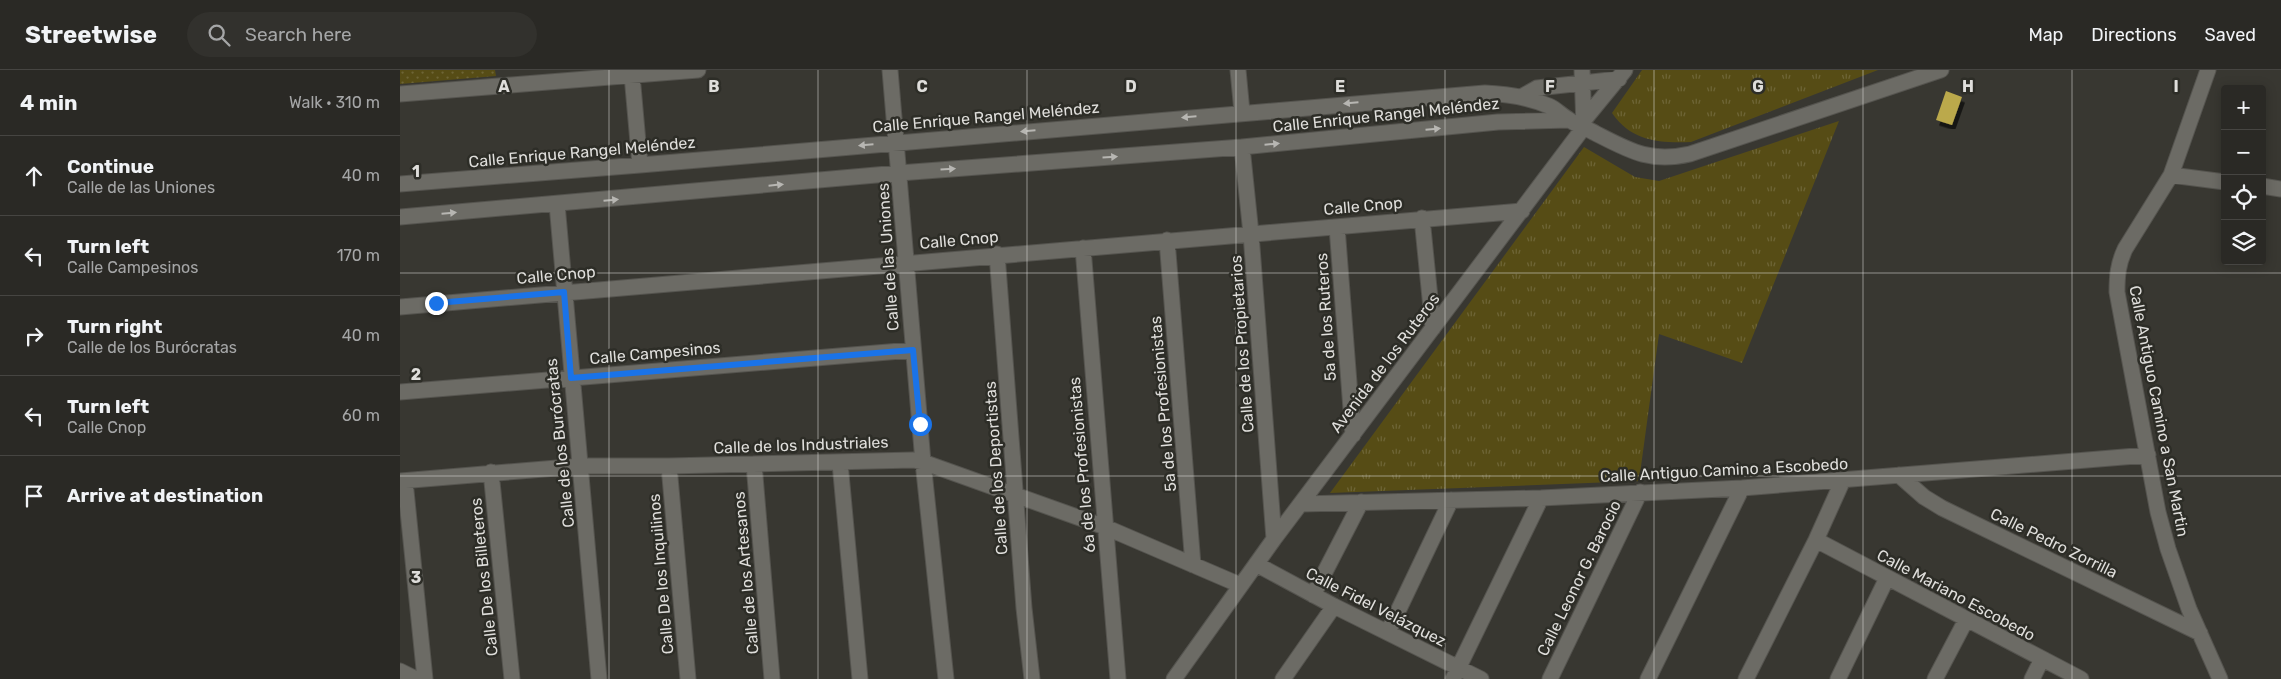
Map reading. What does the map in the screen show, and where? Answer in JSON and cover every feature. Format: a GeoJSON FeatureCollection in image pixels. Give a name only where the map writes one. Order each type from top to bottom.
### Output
{"type":"FeatureCollection","features":[{"type":"Feature","properties":{"kind":"street"},"geometry":{"type":"LineString","coordinates":[[400,94],[698,70]]}},
{"type":"Feature","properties":{"kind":"street","name":"Calle de las Uniones"},"geometry":{"type":"LineString","coordinates":[[890,70],[923,462],[946,679]]}},
{"type":"Feature","properties":{"kind":"street"},"geometry":{"type":"LineString","coordinates":[[1238,70],[1242,112]]}},
{"type":"Feature","properties":{"kind":"street","name":"Calle Enrique Rangel Meléndez"},"geometry":{"type":"LineString","coordinates":[[400,218],[899,173],[1242,146],[1528,119],[1568,120],[1584,124],[1639,154],[1654,158],[1682,155],[1941,70]]}},
{"type":"Feature","properties":{"kind":"street","name":"Calle Antiguo Camino a San Martin"},"geometry":{"type":"LineString","coordinates":[[2208,70],[2171,175],[2120,260],[2117,292],[2158,512],[2168,549],[2220,679]]}},
{"type":"Feature","properties":{"kind":"street"},"geometry":{"type":"LineString","coordinates":[[1521,97],[1537,88],[1582,76],[1622,75]]}},
{"type":"Feature","properties":{"kind":"street","name":"Avenida de los Ruteros"},"geometry":{"type":"LineString","coordinates":[[1174,679],[1274,539],[1522,211],[1584,124],[1622,75]]}},
{"type":"Feature","properties":{"kind":"street"},"geometry":{"type":"LineString","coordinates":[[632,76],[640,166]]}},
{"type":"Feature","properties":{"kind":"street"},"geometry":{"type":"LineString","coordinates":[[1582,76],[1584,124]]}},
{"type":"Feature","properties":{"kind":"street","name":"Calle Enrique Rangel Meléndez"},"geometry":{"type":"LineString","coordinates":[[400,184],[640,166],[896,142],[1469,94],[1498,94],[1521,97],[1550,107],[1568,120]]}},
{"type":"Feature","properties":{"kind":"street"},"geometry":{"type":"LineString","coordinates":[[1498,94],[1503,100],[1504,108],[1503,116],[1498,122]]}},
{"type":"Feature","properties":{"kind":"street","name":"Calle de los Propietarios"},"geometry":{"type":"LineString","coordinates":[[1242,146],[1251,234],[1274,539]]}},
{"type":"Feature","properties":{"kind":"street"},"geometry":{"type":"LineString","coordinates":[[2171,175],[2221,181]]}},
{"type":"Feature","properties":{"kind":"street"},"geometry":{"type":"LineString","coordinates":[[2266,187],[2281,189]]}},
{"type":"Feature","properties":{"kind":"street","name":"Calle de los Burócratas"},"geometry":{"type":"LineString","coordinates":[[557,204],[599,679]]}},
{"type":"Feature","properties":{"kind":"street","name":"Calle Cnop"},"geometry":{"type":"LineString","coordinates":[[400,307],[997,254],[1522,211]]}},
{"type":"Feature","properties":{"kind":"street"},"geometry":{"type":"LineString","coordinates":[[1422,218],[1433,328]]}},
{"type":"Feature","properties":{"kind":"street","name":"5a de los Ruteros"},"geometry":{"type":"LineString","coordinates":[[1337,227],[1353,436]]}},
{"type":"Feature","properties":{"kind":"street","name":"5a de los Profesionistas"},"geometry":{"type":"LineString","coordinates":[[1167,240],[1193,565]]}},
{"type":"Feature","properties":{"kind":"street","name":"6a de los Profesionistas"},"geometry":{"type":"LineString","coordinates":[[1083,248],[1118,679]]}},
{"type":"Feature","properties":{"kind":"street","name":"Calle de los Deportistas"},"geometry":{"type":"LineString","coordinates":[[997,254],[1032,679]]}},
{"type":"Feature","properties":{"kind":"street","name":"Calle Campesinos"},"geometry":{"type":"LineString","coordinates":[[400,392],[913,350]]}},
{"type":"Feature","properties":{"kind":"street","name":"Calle Antiguo Camino a Escobedo"},"geometry":{"type":"LineString","coordinates":[[1301,504],[1541,498],[1742,488],[2148,455]]}},
{"type":"Feature","properties":{"kind":"street","name":"Calle de los Industriales"},"geometry":{"type":"LineString","coordinates":[[402,481],[490,472],[581,466],[840,463],[906,460],[923,462],[1105,527],[1240,585]]}},
{"type":"Feature","properties":{"kind":"street"},"geometry":{"type":"LineString","coordinates":[[840,463],[860,679]]}},
{"type":"Feature","properties":{"kind":"street","name":"Calle de los Artesanos"},"geometry":{"type":"LineString","coordinates":[[754,464],[772,679]]}},
{"type":"Feature","properties":{"kind":"street","name":"Calle De los Inquilinos"},"geometry":{"type":"LineString","coordinates":[[669,466],[688,679]]}},
{"type":"Feature","properties":{"kind":"street","name":"Calle De los Billeteros"},"geometry":{"type":"LineString","coordinates":[[490,472],[512,679]]}},
{"type":"Feature","properties":{"kind":"street","name":"Calle Pedro Zorrilla"},"geometry":{"type":"LineString","coordinates":[[1899,475],[1924,497],[1942,508],[2200,633]]}},
{"type":"Feature","properties":{"kind":"street"},"geometry":{"type":"LineString","coordinates":[[1746,679],[1816,540],[1843,480]]}},
{"type":"Feature","properties":{"kind":"street"},"geometry":{"type":"LineString","coordinates":[[402,481],[425,679]]}},
{"type":"Feature","properties":{"kind":"street"},"geometry":{"type":"LineString","coordinates":[[1648,679],[1742,488]]}},
{"type":"Feature","properties":{"kind":"street","name":"Calle Leonor G. Barocio"},"geometry":{"type":"LineString","coordinates":[[1550,679],[1640,492]]}},
{"type":"Feature","properties":{"kind":"street"},"geometry":{"type":"LineString","coordinates":[[1456,673],[1541,498]]}},
{"type":"Feature","properties":{"kind":"street"},"geometry":{"type":"LineString","coordinates":[[1388,632],[1451,500]]}},
{"type":"Feature","properties":{"kind":"street"},"geometry":{"type":"LineString","coordinates":[[1313,595],[1361,502]]}},
{"type":"Feature","properties":{"kind":"street","name":"Calle Mariano Escobedo"},"geometry":{"type":"LineString","coordinates":[[1816,540],[2081,679]]}},
{"type":"Feature","properties":{"kind":"street","name":"Calle Fidel Velázquez"},"geometry":{"type":"LineString","coordinates":[[1256,564],[1334,606],[1388,632],[1456,673],[1480,679]]}},
{"type":"Feature","properties":{"kind":"street"},"geometry":{"type":"LineString","coordinates":[[1838,679],[1887,578]]}},
{"type":"Feature","properties":{"kind":"street"},"geometry":{"type":"LineString","coordinates":[[1290,677],[1334,606]]}},
{"type":"Feature","properties":{"kind":"street"},"geometry":{"type":"LineString","coordinates":[[1935,679],[1966,620]]}},
{"type":"Feature","properties":{"kind":"street"},"geometry":{"type":"LineString","coordinates":[[2032,679],[2042,659]]}},
{"type":"Feature","properties":{"kind":"street"},"geometry":{"type":"LineString","coordinates":[[400,671],[416,679]]}},
{"type":"Feature","properties":{"kind":"green space"},"geometry":{"type":"Polygon","coordinates":[[[400,70],[495,70],[496,76],[400,84],[400,70]]]}},
{"type":"Feature","properties":{"kind":"green space"},"geometry":{"type":"Polygon","coordinates":[[[1642,70],[1878,70],[1691,142],[1668,142],[1647,139],[1628,130],[1612,113],[1642,70]]]}},
{"type":"Feature","properties":{"kind":"green space"},"geometry":{"type":"Polygon","coordinates":[[[1839,121],[1742,363],[1659,334],[1639,481],[1330,493],[1584,147],[1635,177],[1659,181],[1839,121]]]}},
{"type":"Feature","properties":{"kind":"building"},"geometry":{"type":"Polygon","coordinates":[[[1946,91],[1962,97],[1952,125],[1936,120],[1946,91]]]}},
{"type":"Feature","properties":{"kind":"route"},"geometry":{"type":"LineString","coordinates":[[436,303],[564,292],[571,378],[913,350],[920,424]]}}]}
